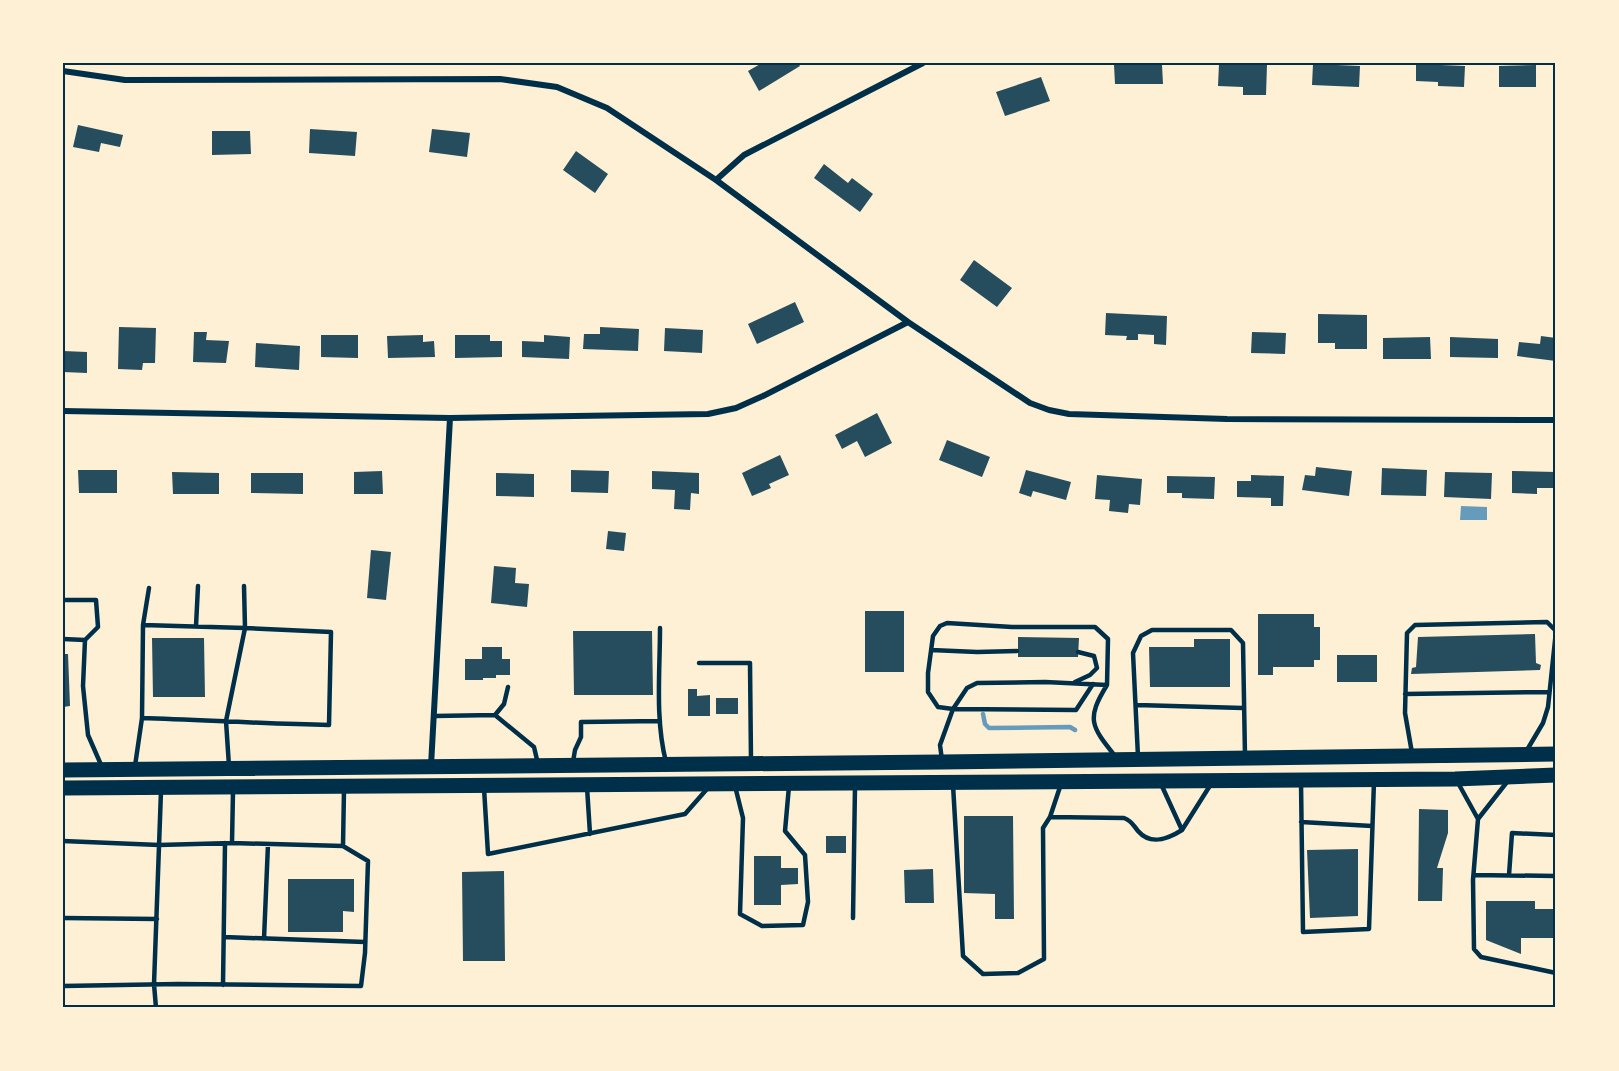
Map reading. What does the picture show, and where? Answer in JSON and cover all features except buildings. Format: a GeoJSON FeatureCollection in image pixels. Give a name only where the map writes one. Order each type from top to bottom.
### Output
{"type":"FeatureCollection","features":[{"type":"Feature","properties":{"kind":"highway"},"geometry":{"type":"LineString","coordinates":[[63,770],[1556,754]]}},
{"type":"Feature","properties":{"kind":"highway"},"geometry":{"type":"LineString","coordinates":[[63,788],[1552,777]]}},
{"type":"Feature","properties":{"kind":"street"},"geometry":{"type":"LineString","coordinates":[[716,180],[744,155],[923,63]]}},
{"type":"Feature","properties":{"kind":"street"},"geometry":{"type":"LineString","coordinates":[[63,71],[125,80],[500,79],[557,87],[607,108],[716,180],[908,322],[1030,403],[1049,410],[1069,414],[1238,419],[1556,420]]}},
{"type":"Feature","properties":{"kind":"street"},"geometry":{"type":"LineString","coordinates":[[63,411],[450,418],[708,414],[736,408],[763,396],[908,322]]}},
{"type":"Feature","properties":{"kind":"street"},"geometry":{"type":"LineString","coordinates":[[431,767],[450,418]]}},
{"type":"Feature","properties":{"kind":"lane"},"geometry":{"type":"LineString","coordinates":[[196,626],[198,586]]}},
{"type":"Feature","properties":{"kind":"lane"},"geometry":{"type":"LineString","coordinates":[[229,768],[226,721],[245,628],[244,586]]}},
{"type":"Feature","properties":{"kind":"lane"},"geometry":{"type":"LineString","coordinates":[[135,769],[142,718],[143,625],[149,588]]}},
{"type":"Feature","properties":{"kind":"lane"},"geometry":{"type":"LineString","coordinates":[[63,600],[96,600],[98,627],[85,640],[83,686],[88,735],[103,769]]}},
{"type":"Feature","properties":{"kind":"lane"},"geometry":{"type":"LineString","coordinates":[[1412,756],[1405,713],[1407,633],[1415,625],[1547,621],[1556,631],[1548,707],[1524,755]]}},
{"type":"Feature","properties":{"kind":"lane"},"geometry":{"type":"LineString","coordinates":[[1093,684],[1076,710],[938,707],[928,692],[933,636],[940,626],[947,623],[1012,627],[1095,627],[1108,639],[1107,685],[1099,697],[1093,715],[1094,726],[1118,760]]}},
{"type":"Feature","properties":{"kind":"lane"},"geometry":{"type":"LineString","coordinates":[[142,718],[329,725],[331,632],[143,625]]}},
{"type":"Feature","properties":{"kind":"lane"},"geometry":{"type":"LineString","coordinates":[[660,627],[660,721],[667,765]]}},
{"type":"Feature","properties":{"kind":"lane"},"geometry":{"type":"LineString","coordinates":[[1138,760],[1133,653],[1141,636],[1152,630],[1231,630],[1243,643],[1245,758]]}},
{"type":"Feature","properties":{"kind":"lane"},"geometry":{"type":"LineString","coordinates":[[63,639],[85,640]]}},
{"type":"Feature","properties":{"kind":"lane"},"geometry":{"type":"LineString","coordinates":[[931,650],[1017,651]]}},
{"type":"Feature","properties":{"kind":"lane"},"geometry":{"type":"LineString","coordinates":[[1075,682],[1090,675],[1097,668],[1094,656],[1078,652]]}},
{"type":"Feature","properties":{"kind":"lane"},"geometry":{"type":"LineString","coordinates":[[699,663],[750,663],[752,764]]}},
{"type":"Feature","properties":{"kind":"lane"},"geometry":{"type":"LineString","coordinates":[[942,762],[940,745],[953,709],[967,688],[977,682],[1075,682],[1107,685]]}},
{"type":"Feature","properties":{"kind":"lane"},"geometry":{"type":"LineString","coordinates":[[495,715],[504,704],[508,687]]}},
{"type":"Feature","properties":{"kind":"lane"},"geometry":{"type":"LineString","coordinates":[[1405,694],[1550,692]]}},
{"type":"Feature","properties":{"kind":"lane"},"geometry":{"type":"LineString","coordinates":[[1137,705],[1243,708]]}},
{"type":"Feature","properties":{"kind":"lane"},"geometry":{"type":"LineString","coordinates":[[434,716],[495,715],[534,747],[538,766]]}},
{"type":"Feature","properties":{"kind":"lane"},"geometry":{"type":"LineString","coordinates":[[572,765],[581,737],[581,722],[660,721]]}},
{"type":"Feature","properties":{"kind":"lane"},"geometry":{"type":"LineString","coordinates":[[1478,819],[1511,777]]}},
{"type":"Feature","properties":{"kind":"lane"},"geometry":{"type":"LineString","coordinates":[[1300,780],[1303,932],[1369,929],[1374,779]]}},
{"type":"Feature","properties":{"kind":"lane"},"geometry":{"type":"LineString","coordinates":[[1455,779],[1478,819],[1474,875],[1474,949],[1481,957],[1556,973]]}},
{"type":"Feature","properties":{"kind":"lane"},"geometry":{"type":"LineString","coordinates":[[1050,817],[1124,818],[1131,820],[1139,832],[1150,839],[1167,840],[1182,830],[1213,780]]}},
{"type":"Feature","properties":{"kind":"lane"},"geometry":{"type":"LineString","coordinates":[[953,782],[963,956],[983,974],[1018,973],[1044,959],[1043,828],[1050,817],[1062,781]]}},
{"type":"Feature","properties":{"kind":"lane"},"geometry":{"type":"LineString","coordinates":[[1160,781],[1182,830]]}},
{"type":"Feature","properties":{"kind":"lane"},"geometry":{"type":"LineString","coordinates":[[734,784],[744,818],[740,914],[762,926],[803,925],[808,902],[805,855],[785,831],[790,783]]}},
{"type":"Feature","properties":{"kind":"lane"},"geometry":{"type":"LineString","coordinates":[[853,918],[855,783]]}},
{"type":"Feature","properties":{"kind":"lane"},"geometry":{"type":"LineString","coordinates":[[587,784],[590,834]]}},
{"type":"Feature","properties":{"kind":"lane"},"geometry":{"type":"LineString","coordinates":[[484,785],[488,854],[685,814],[711,784]]}},
{"type":"Feature","properties":{"kind":"lane"},"geometry":{"type":"LineString","coordinates":[[343,846],[344,787]]}},
{"type":"Feature","properties":{"kind":"lane"},"geometry":{"type":"LineString","coordinates":[[232,843],[233,788]]}},
{"type":"Feature","properties":{"kind":"lane"},"geometry":{"type":"LineString","coordinates":[[156,1008],[154,984],[161,789]]}},
{"type":"Feature","properties":{"kind":"lane"},"geometry":{"type":"LineString","coordinates":[[1301,822],[1372,826]]}},
{"type":"Feature","properties":{"kind":"lane"},"geometry":{"type":"LineString","coordinates":[[1509,875],[1512,833],[1556,835]]}},
{"type":"Feature","properties":{"kind":"lane"},"geometry":{"type":"LineString","coordinates":[[63,842],[343,846],[368,861],[365,953],[361,986],[178,984],[63,986]]}},
{"type":"Feature","properties":{"kind":"lane"},"geometry":{"type":"LineString","coordinates":[[223,985],[225,843]]}},
{"type":"Feature","properties":{"kind":"lane"},"geometry":{"type":"LineString","coordinates":[[264,939],[268,844]]}},
{"type":"Feature","properties":{"kind":"lane"},"geometry":{"type":"LineString","coordinates":[[1474,875],[1556,876]]}},
{"type":"Feature","properties":{"kind":"lane"},"geometry":{"type":"LineString","coordinates":[[63,918],[157,920]]}},
{"type":"Feature","properties":{"kind":"lane"},"geometry":{"type":"LineString","coordinates":[[224,937],[365,942]]}},
{"type":"Feature","properties":{"kind":"water"},"geometry":{"type":"Polygon","coordinates":[[[1461,506],[1487,507],[1487,520],[1460,520],[1461,506]]]}},
{"type":"Feature","properties":{"kind":"waterway"},"geometry":{"type":"LineString","coordinates":[[983,714],[985,724],[989,728],[1070,727],[1075,730]]}}]}
